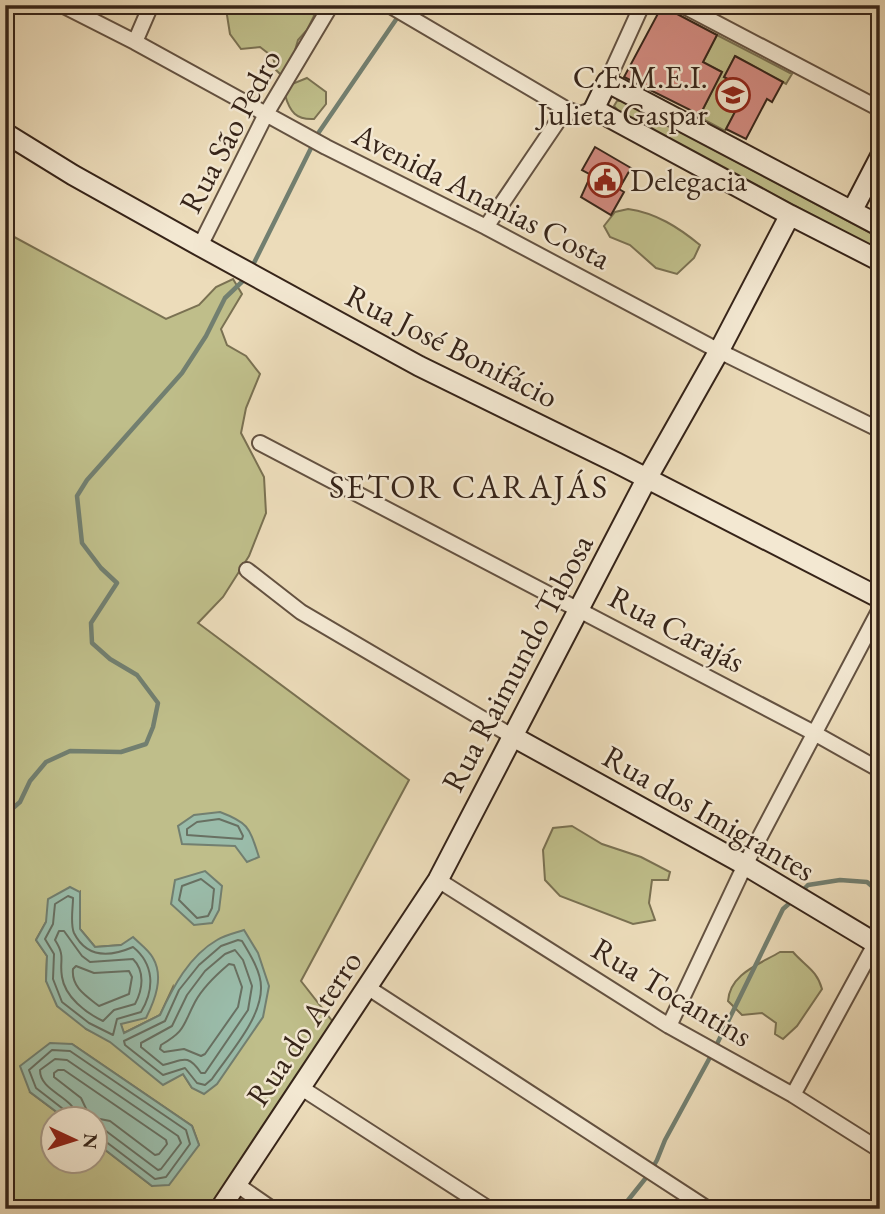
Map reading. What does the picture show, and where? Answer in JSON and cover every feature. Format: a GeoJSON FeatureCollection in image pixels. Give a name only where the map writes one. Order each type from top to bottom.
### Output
{"type":"FeatureCollection","features":[{"type":"Feature","properties":{"kind":"street","name":"Avenida Ananias Costa"},"geometry":{"type":"LineString","coordinates":[[62,5],[326,147],[486,227],[719,351],[880,430]]}},
{"type":"Feature","properties":{"kind":"street"},"geometry":{"type":"LineString","coordinates":[[135,42],[151,5]]}},
{"type":"Feature","properties":{"kind":"street","name":"Rua São Pedro"},"geometry":{"type":"LineString","coordinates":[[200,246],[266,114],[331,5]]}},
{"type":"Feature","properties":{"kind":"street"},"geometry":{"type":"LineString","coordinates":[[391,6],[580,114],[594,109],[642,5]]}},
{"type":"Feature","properties":{"kind":"street"},"geometry":{"type":"LineString","coordinates":[[682,5],[880,109]]}},
{"type":"Feature","properties":{"kind":"street"},"geometry":{"type":"LineString","coordinates":[[607,82],[880,226]]}},
{"type":"Feature","properties":{"kind":"street"},"geometry":{"type":"LineString","coordinates":[[486,227],[566,108]]}},
{"type":"Feature","properties":{"kind":"street"},"geometry":{"type":"LineString","coordinates":[[594,109],[880,261]]}},
{"type":"Feature","properties":{"kind":"street","name":"Rua José Bonifácio"},"geometry":{"type":"LineString","coordinates":[[5,133],[200,246],[419,366],[880,598]]}},
{"type":"Feature","properties":{"kind":"street"},"geometry":{"type":"LineString","coordinates":[[852,211],[880,157]]}},
{"type":"Feature","properties":{"kind":"street","name":"Rua Raimundo Tabosa"},"geometry":{"type":"LineString","coordinates":[[438,880],[646,480],[719,351],[790,215]]}},
{"type":"Feature","properties":{"kind":"street","name":"Rua Carajás"},"geometry":{"type":"LineString","coordinates":[[260,443],[880,770]]}},
{"type":"Feature","properties":{"kind":"street"},"geometry":{"type":"LineString","coordinates":[[247,569],[301,612],[512,736]]}},
{"type":"Feature","properties":{"kind":"street"},"geometry":{"type":"LineString","coordinates":[[669,1026],[745,865],[880,609]]}},
{"type":"Feature","properties":{"kind":"street","name":"Rua dos Imigrantes"},"geometry":{"type":"LineString","coordinates":[[512,736],[878,942]]}},
{"type":"Feature","properties":{"kind":"street","name":"Rua do Aterro"},"geometry":{"type":"LineString","coordinates":[[220,1209],[438,880]]}},
{"type":"Feature","properties":{"kind":"street","name":"Rua Tocantins"},"geometry":{"type":"LineString","coordinates":[[438,880],[669,1026],[793,1096],[880,1150]]}},
{"type":"Feature","properties":{"kind":"street"},"geometry":{"type":"LineString","coordinates":[[793,1096],[878,942]]}},
{"type":"Feature","properties":{"kind":"street"},"geometry":{"type":"LineString","coordinates":[[366,987],[708,1209]]}},
{"type":"Feature","properties":{"kind":"street"},"geometry":{"type":"LineString","coordinates":[[300,1087],[489,1209]]}},
{"type":"Feature","properties":{"kind":"street"},"geometry":{"type":"LineString","coordinates":[[236,1184],[272,1209]]}},
{"type":"Feature","properties":{"kind":"shaded area"},"geometry":{"type":"Polygon","coordinates":[[[228,5],[312,6],[314,16],[298,40],[289,71],[281,75],[276,70],[273,57],[260,47],[241,49],[230,34],[226,9],[228,5]]]}},
{"type":"Feature","properties":{"kind":"shaded area"},"geometry":{"type":"Polygon","coordinates":[[[717,35],[792,74],[786,84],[735,56],[724,77],[747,89],[725,131],[699,117],[722,72],[712,67],[708,73],[700,68],[717,35]]]}},
{"type":"Feature","properties":{"kind":"shaded area"},"geometry":{"type":"Polygon","coordinates":[[[307,78],[326,92],[326,104],[314,119],[295,114],[285,95],[292,84],[307,78]]]}},
{"type":"Feature","properties":{"kind":"shaded area"},"geometry":{"type":"Polygon","coordinates":[[[617,101],[622,101],[880,238],[880,251],[620,113],[614,106],[617,101]]]}},
{"type":"Feature","properties":{"kind":"shaded area"},"geometry":{"type":"Polygon","coordinates":[[[628,209],[657,217],[692,238],[700,245],[694,258],[677,274],[656,268],[630,245],[610,237],[604,226],[615,212],[628,209]]]}},
{"type":"Feature","properties":{"kind":"shaded area"},"geometry":{"type":"Polygon","coordinates":[[[5,232],[166,319],[199,305],[216,287],[233,279],[242,294],[221,329],[227,345],[246,356],[260,374],[246,408],[241,433],[264,477],[266,513],[249,556],[223,597],[198,623],[409,780],[301,981],[333,1022],[210,1209],[5,1209],[5,232]],[[80,892],[46,922],[36,940],[47,956],[46,981],[86,1029],[183,1074],[192,1088],[173,987],[160,1015],[124,1033],[120,1024],[121,945],[95,947],[80,929],[80,892]]]}},
{"type":"Feature","properties":{"kind":"shaded area"},"geometry":{"type":"Polygon","coordinates":[[[572,826],[602,844],[641,857],[670,872],[668,880],[652,880],[649,903],[655,920],[633,924],[560,896],[545,880],[543,850],[553,828],[572,826]]]}},
{"type":"Feature","properties":{"kind":"shaded area"},"geometry":{"type":"Polygon","coordinates":[[[780,952],[793,952],[814,973],[822,989],[797,1026],[783,1039],[775,1034],[776,1023],[762,1013],[742,1015],[728,1001],[734,984],[740,977],[780,952]]]}},
{"type":"Feature","properties":{"kind":"water"},"geometry":{"type":"Polygon","coordinates":[[[220,812],[237,819],[247,827],[259,857],[247,862],[235,846],[182,844],[178,826],[194,815],[220,812]]]}},
{"type":"Feature","properties":{"kind":"water"},"geometry":{"type":"Polygon","coordinates":[[[205,871],[222,886],[219,910],[212,923],[194,925],[171,904],[175,880],[205,871]]]}},
{"type":"Feature","properties":{"kind":"water"},"geometry":{"type":"Polygon","coordinates":[[[70,887],[80,892],[80,929],[95,947],[121,945],[133,937],[149,952],[156,965],[157,988],[146,1018],[121,1024],[124,1033],[160,1015],[183,973],[207,947],[223,937],[244,930],[258,953],[269,986],[263,1017],[217,1084],[204,1094],[192,1088],[183,1074],[163,1085],[110,1042],[86,1029],[57,1006],[46,981],[47,956],[36,940],[46,922],[48,899],[70,887]]]}},
{"type":"Feature","properties":{"kind":"water"},"geometry":{"type":"Polygon","coordinates":[[[50,1043],[72,1044],[192,1126],[199,1145],[169,1185],[152,1186],[108,1152],[108,1106],[49,1106],[30,1092],[20,1066],[50,1043]]]}},
{"type":"Feature","properties":{"kind":"building"},"geometry":{"type":"Polygon","coordinates":[[[662,6],[717,35],[703,62],[722,72],[700,115],[624,77],[662,6]]]}},
{"type":"Feature","properties":{"kind":"building"},"geometry":{"type":"Polygon","coordinates":[[[735,56],[783,82],[772,102],[767,99],[746,139],[726,129],[747,89],[724,77],[735,56]]]}},
{"type":"Feature","properties":{"kind":"building"},"geometry":{"type":"Polygon","coordinates":[[[595,147],[631,168],[619,189],[624,192],[611,215],[581,197],[591,175],[582,170],[595,147]]]}},
{"type":"Feature","properties":{"kind":"waterway"},"geometry":{"type":"LineString","coordinates":[[251,269],[319,132],[406,5]]}},
{"type":"Feature","properties":{"kind":"waterway"},"geometry":{"type":"LineString","coordinates":[[5,815],[20,802],[30,781],[46,762],[70,751],[121,752],[146,744],[158,703],[137,675],[110,659],[92,643],[91,623],[117,583],[101,568],[82,543],[77,496],[87,480],[182,373],[206,336],[225,298],[247,277]]}},
{"type":"Feature","properties":{"kind":"waterway"},"geometry":{"type":"LineString","coordinates":[[801,892],[808,885],[840,880],[867,882],[880,893]]}},
{"type":"Feature","properties":{"kind":"waterway"},"geometry":{"type":"LineString","coordinates":[[621,1209],[657,1160],[783,909],[792,901]]}},
{"type":"Feature","properties":{"kind":"place","name":"C.E.M.E.I. Julieta Gaspar"},"geometry":{"type":"Point","coordinates":[733,95]}},
{"type":"Feature","properties":{"kind":"place","name":"Delegacia"},"geometry":{"type":"Point","coordinates":[605,180]}},
{"type":"Feature","properties":{"kind":"district","name":"SETOR CARAJÁS"},"geometry":{"type":"Point","coordinates":[469,486]}}]}
